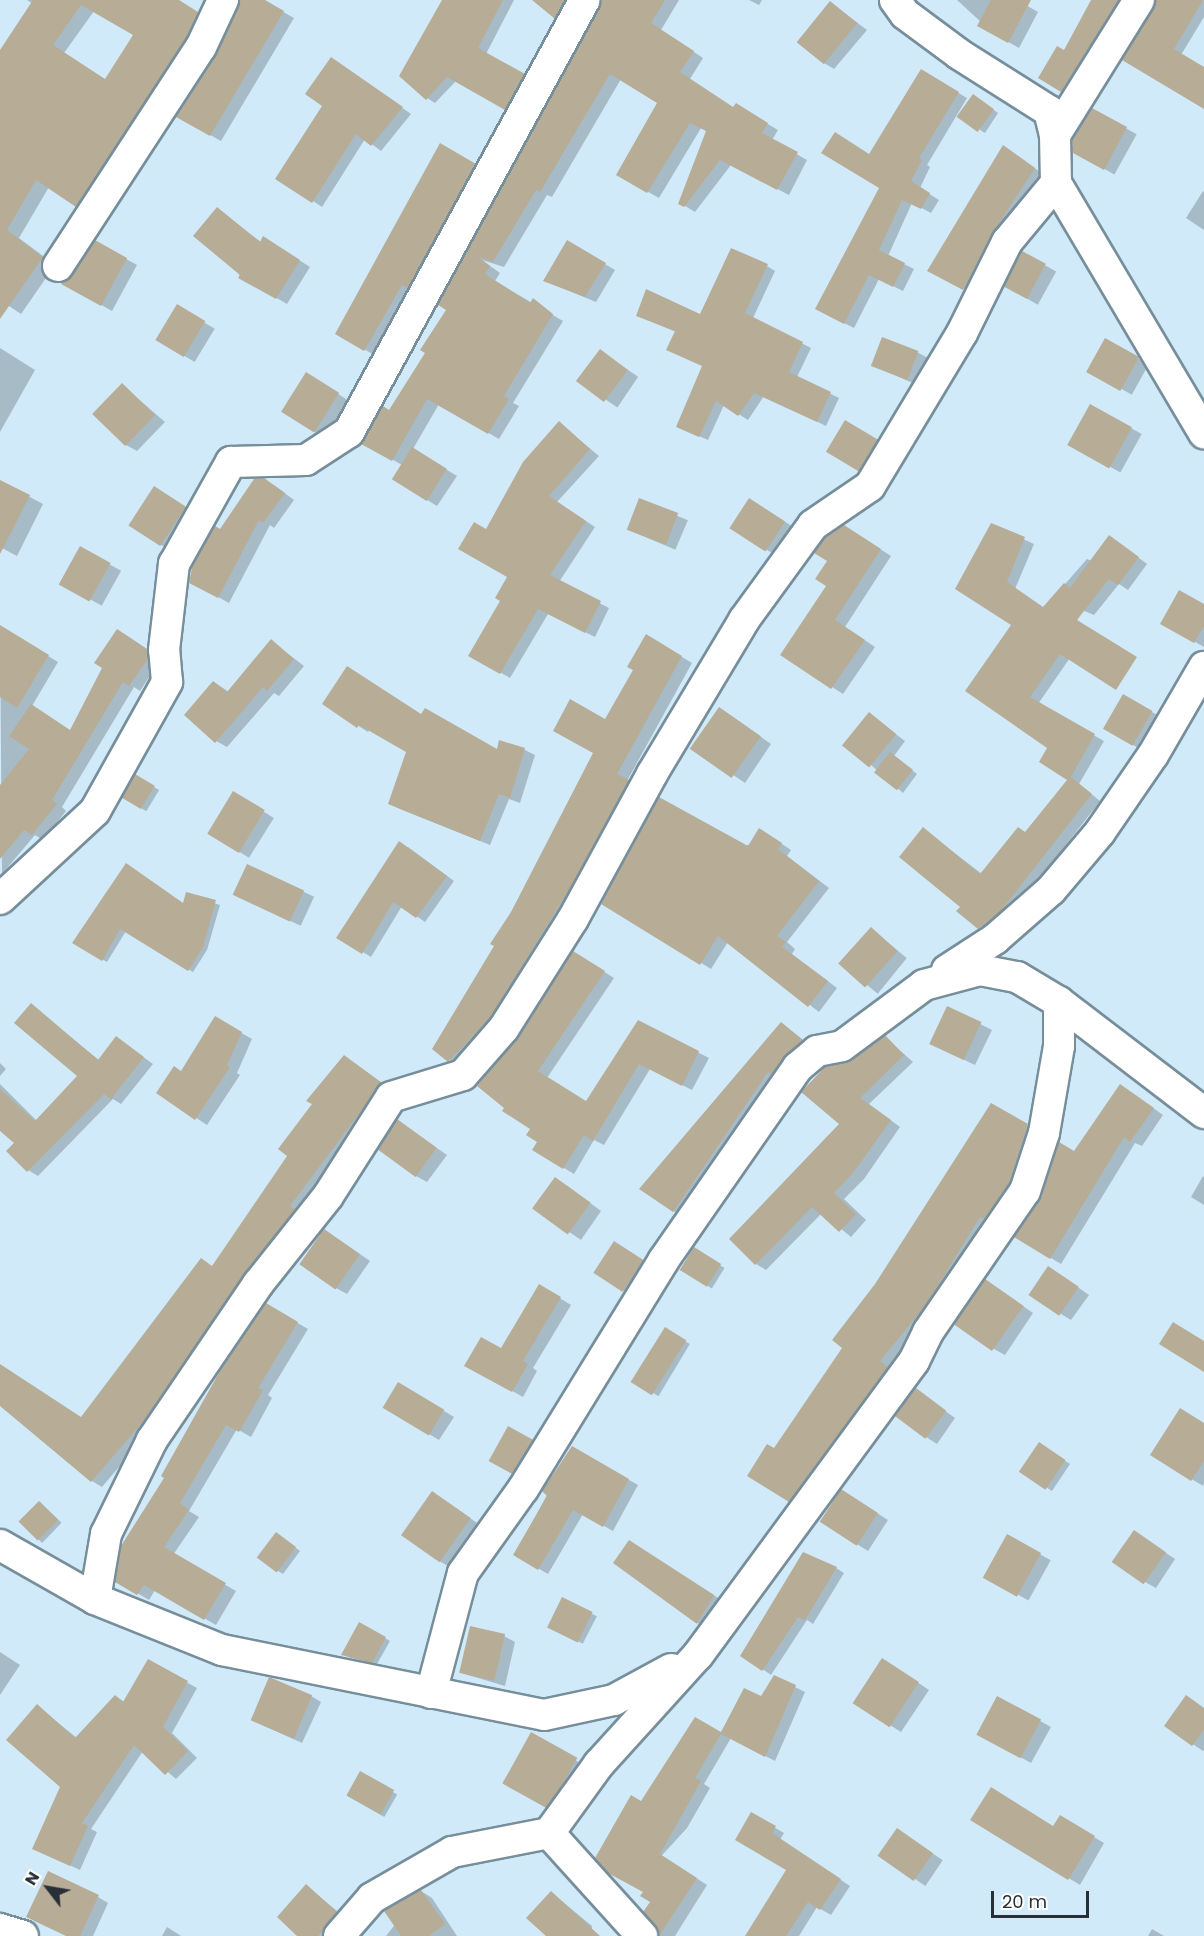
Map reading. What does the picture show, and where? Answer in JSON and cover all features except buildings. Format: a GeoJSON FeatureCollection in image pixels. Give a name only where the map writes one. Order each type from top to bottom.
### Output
{"type":"FeatureCollection","features":[{"type":"Feature","properties":{"kind":"street"},"geometry":{"type":"LineString","coordinates":[[58,266],[201,47],[223,0]]}},
{"type":"Feature","properties":{"kind":"street"},"geometry":{"type":"LineString","coordinates":[[0,899],[95,812],[167,682],[164,650],[174,564],[231,462],[306,460],[349,432],[585,0]]}},
{"type":"Feature","properties":{"kind":"street"},"geometry":{"type":"LineString","coordinates":[[895,0],[905,14],[959,54],[1049,111],[1055,135],[1056,183],[1204,433]]}},
{"type":"Feature","properties":{"kind":"street"},"geometry":{"type":"LineString","coordinates":[[1055,135],[1139,0]]}},
{"type":"Feature","properties":{"kind":"street"},"geometry":{"type":"LineString","coordinates":[[95,1599],[106,1534],[152,1440],[224,1333],[328,1196],[391,1097],[463,1075],[504,1028],[573,919],[652,774],[744,620],[813,525],[870,486],[962,333],[1008,242],[1056,183]]}},
{"type":"Feature","properties":{"kind":"street"},"geometry":{"type":"LineString","coordinates":[[431,1693],[462,1573],[523,1489],[663,1261],[798,1067],[818,1051],[842,1046],[924,985],[995,939],[1051,890],[1100,832],[1153,755],[1204,667]]}},
{"type":"Feature","properties":{"kind":"street"},"geometry":{"type":"LineString","coordinates":[[924,985],[980,970],[1017,976],[1059,1002],[1204,1113]]}},
{"type":"Feature","properties":{"kind":"street"},"geometry":{"type":"LineString","coordinates":[[339,1936],[372,1898],[452,1852],[549,1833],[599,1764],[698,1655],[914,1361],[928,1332],[1025,1191],[1044,1133],[1059,1046],[1059,1002]]}},
{"type":"Feature","properties":{"kind":"street"},"geometry":{"type":"LineString","coordinates":[[0,1545],[95,1599],[222,1650],[544,1715],[614,1700],[698,1655]]}},
{"type":"Feature","properties":{"kind":"street"},"geometry":{"type":"LineString","coordinates":[[549,1833],[642,1936]]}},
{"type":"Feature","properties":{"kind":"street"},"geometry":{"type":"LineString","coordinates":[[0,1929],[23,1936]]}}]}
